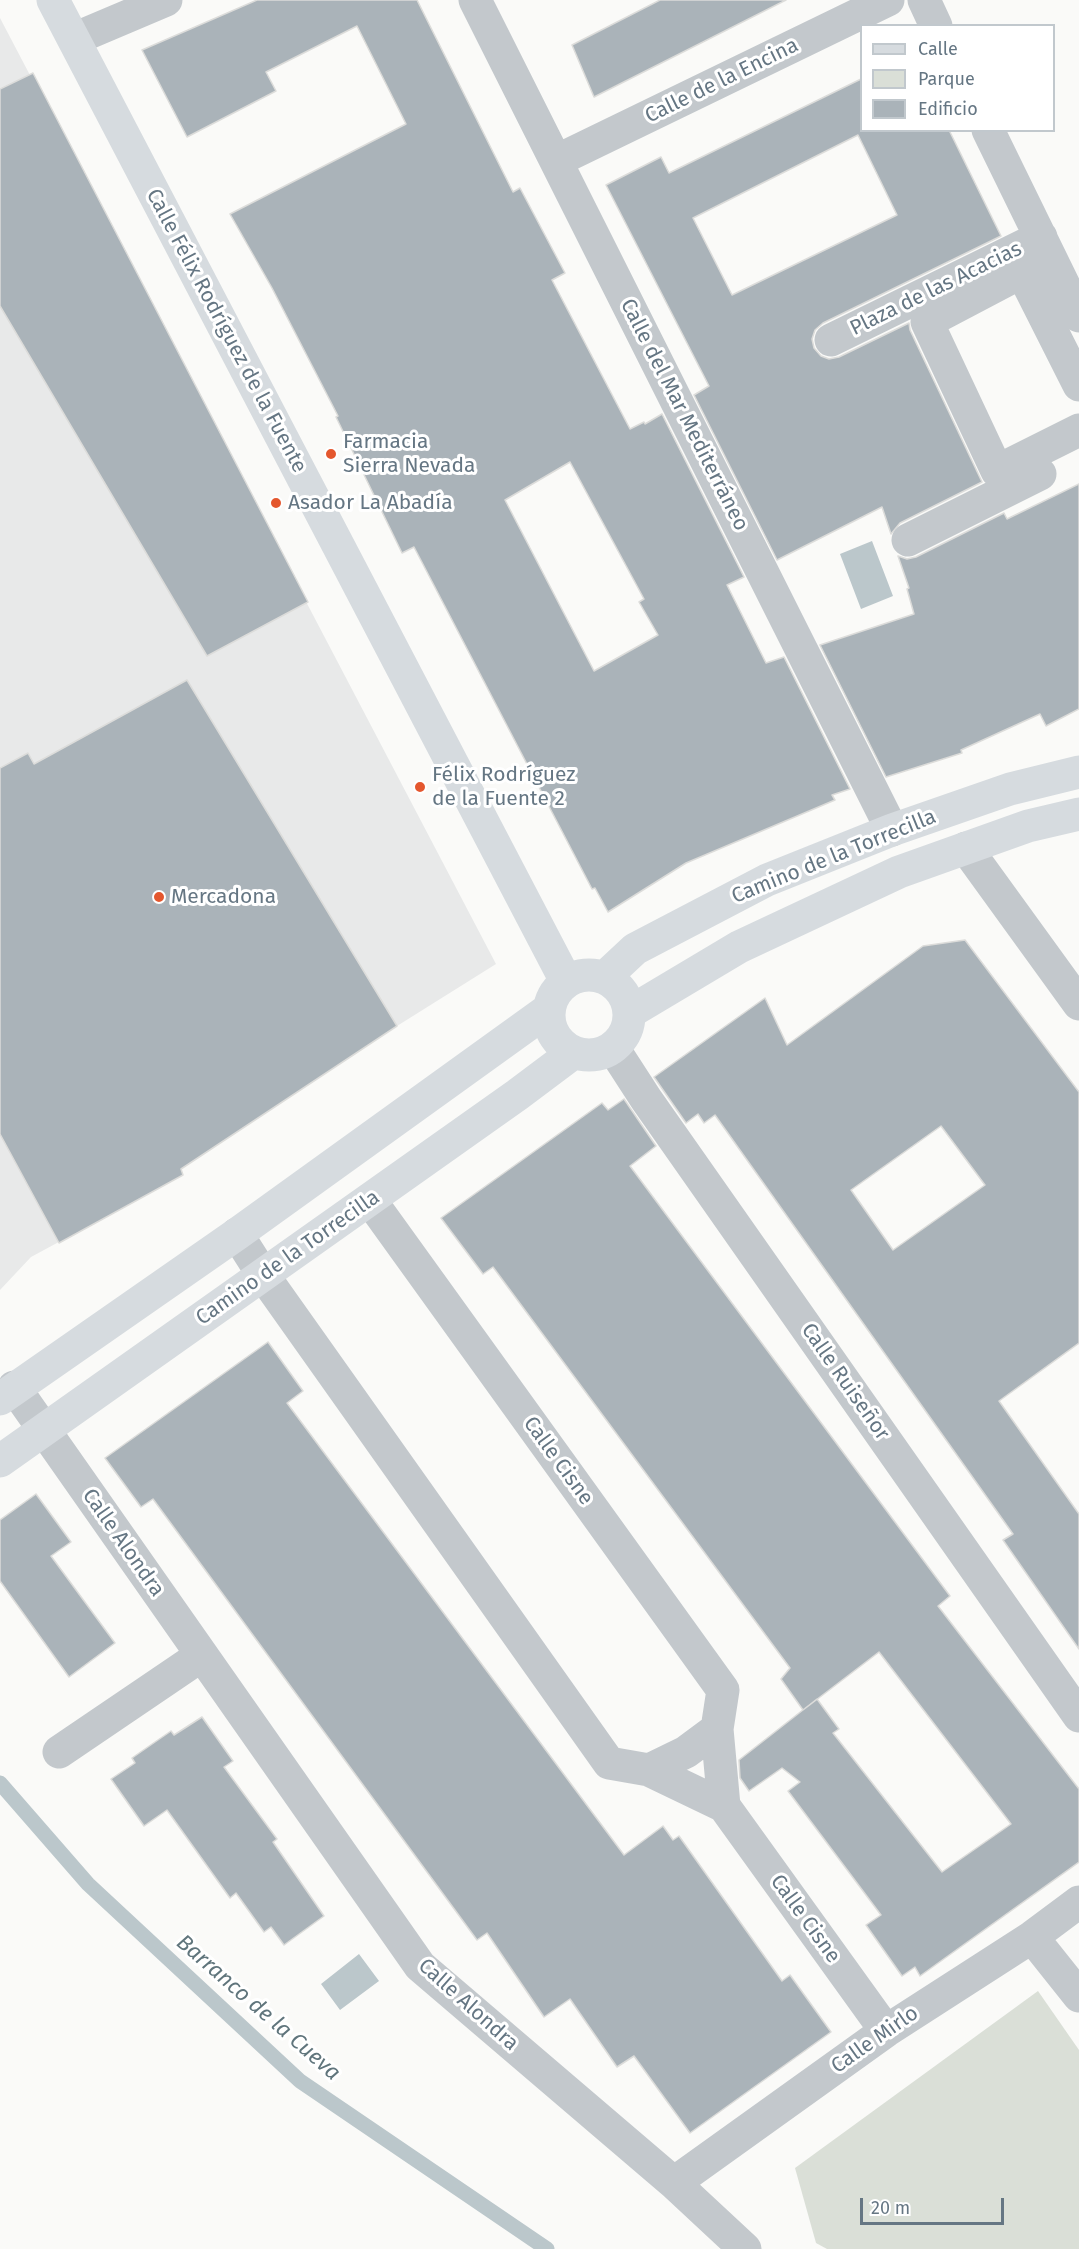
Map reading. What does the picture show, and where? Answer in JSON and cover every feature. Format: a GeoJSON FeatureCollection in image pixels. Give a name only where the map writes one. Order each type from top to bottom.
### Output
{"type":"FeatureCollection","features":[{"type":"Feature","properties":{"kind":"street","name":"Calle Félix Rodríguez de la Fuente"},"geometry":{"type":"LineString","coordinates":[[53,0],[566,981]]}},
{"type":"Feature","properties":{"kind":"street"},"geometry":{"type":"LineString","coordinates":[[74,39],[166,0]]}},
{"type":"Feature","properties":{"kind":"street","name":"Calle del Mar Mediterráneo"},"geometry":{"type":"LineString","coordinates":[[475,0],[892,830]]}},
{"type":"Feature","properties":{"kind":"street","name":"Calle de la Encina"},"geometry":{"type":"LineString","coordinates":[[556,161],[888,0]]}},
{"type":"Feature","properties":{"kind":"street"},"geometry":{"type":"LineString","coordinates":[[924,0],[935,24]]}},
{"type":"Feature","properties":{"kind":"street"},"geometry":{"type":"LineString","coordinates":[[989,132],[1079,316]]}},
{"type":"Feature","properties":{"kind":"street","name":"Plaza de las Acacias"},"geometry":{"type":"LineString","coordinates":[[831,340],[1041,237]]}},
{"type":"Feature","properties":{"kind":"street","name":"Plaza de las Acacias"},"geometry":{"type":"LineString","coordinates":[[1079,385],[1022,272],[927,322],[998,471],[1079,430]]}},
{"type":"Feature","properties":{"kind":"street"},"geometry":{"type":"LineString","coordinates":[[908,540],[1079,454]]}},
{"type":"Feature","properties":{"kind":"street","name":"Camino de la Torrecilla"},"geometry":{"type":"LineString","coordinates":[[605,977],[635,949],[767,880],[892,830],[1010,789],[1079,772]]}},
{"type":"Feature","properties":{"kind":"street","name":"Camino de la Torrecilla"},"geometry":{"type":"LineString","coordinates":[[630,1012],[739,947],[899,872],[1028,826],[1079,814]]}},
{"type":"Feature","properties":{"kind":"street"},"geometry":{"type":"LineString","coordinates":[[966,848],[1079,1005]]}},
{"type":"Feature","properties":{"kind":"street"},"geometry":{"type":"LineString","coordinates":[[583,974],[605,977],[616,984],[627,998],[630,1012],[625,1034],[613,1048],[592,1056],[573,1053],[559,1043],[550,1028],[548,1010],[554,992],[566,981],[583,974]]}},
{"type":"Feature","properties":{"kind":"street"},"geometry":{"type":"LineString","coordinates":[[7,1393],[237,1234],[548,1010]]}},
{"type":"Feature","properties":{"kind":"street","name":"Calle Ruiseñor"},"geometry":{"type":"LineString","coordinates":[[613,1048],[1079,1716]]}},
{"type":"Feature","properties":{"kind":"street","name":"Camino de la Torrecilla"},"geometry":{"type":"LineString","coordinates":[[0,1461],[370,1200],[573,1053]]}},
{"type":"Feature","properties":{"kind":"street","name":"Calle Cisne"},"geometry":{"type":"LineString","coordinates":[[370,1200],[723,1690],[717,1729],[724,1806]]}},
{"type":"Feature","properties":{"kind":"street","name":"Calle Cisne"},"geometry":{"type":"LineString","coordinates":[[237,1234],[263,1275],[609,1763],[650,1770],[724,1806],[886,2031]]}},
{"type":"Feature","properties":{"kind":"street","name":"Calle Alondra"},"geometry":{"type":"LineString","coordinates":[[7,1393],[45,1430],[420,1966],[674,2183],[745,2249]]}},
{"type":"Feature","properties":{"kind":"street"},"geometry":{"type":"LineString","coordinates":[[59,1752],[202,1655]]}},
{"type":"Feature","properties":{"kind":"street"},"geometry":{"type":"LineString","coordinates":[[650,1770],[686,1752],[717,1729]]}},
{"type":"Feature","properties":{"kind":"street","name":"Calle Mirlo"},"geometry":{"type":"LineString","coordinates":[[674,2183],[886,2031],[1032,1937],[1079,1902]]}},
{"type":"Feature","properties":{"kind":"street"},"geometry":{"type":"LineString","coordinates":[[1032,1937],[1079,1996]]}},
{"type":"Feature","properties":{"kind":"shaded area"},"geometry":{"type":"Polygon","coordinates":[[[0,18],[496,964],[397,1026],[181,1169],[183,1175],[31,1257],[0,1290],[0,18]]]}},
{"type":"Feature","properties":{"kind":"shaded area"},"geometry":{"type":"Polygon","coordinates":[[[872,541],[893,596],[861,609],[840,554],[872,541]]]}},
{"type":"Feature","properties":{"kind":"shaded area"},"geometry":{"type":"Polygon","coordinates":[[[359,1954],[379,1981],[340,2010],[321,1984],[359,1954]]]}},
{"type":"Feature","properties":{"kind":"green space"},"geometry":{"type":"Polygon","coordinates":[[[1038,1991],[1079,2050],[1079,2249],[827,2249],[816,2243],[795,2168],[1038,1991]]]}},
{"type":"Feature","properties":{"kind":"building"},"geometry":{"type":"Polygon","coordinates":[[[257,0],[417,0],[513,192],[520,188],[565,273],[552,280],[630,429],[644,422],[645,424],[662,414],[744,577],[727,585],[766,663],[784,657],[850,789],[832,795],[835,800],[686,863],[608,912],[595,888],[592,889],[414,547],[402,553],[336,417],[338,416],[272,288],[230,214],[406,124],[357,26],[266,72],[276,91],[187,137],[142,50],[257,0]],[[570,462],[505,500],[594,671],[658,635],[639,602],[644,599],[570,462]]]}},
{"type":"Feature","properties":{"kind":"building"},"geometry":{"type":"Polygon","coordinates":[[[660,0],[786,0],[594,97],[572,45],[660,0]]]}},
{"type":"Feature","properties":{"kind":"building"},"geometry":{"type":"Polygon","coordinates":[[[33,73],[308,602],[207,656],[0,306],[0,89],[33,73]]]}},
{"type":"Feature","properties":{"kind":"building"},"geometry":{"type":"Polygon","coordinates":[[[860,79],[860,132],[950,132],[1001,236],[823,323],[815,330],[812,339],[814,348],[821,356],[829,359],[839,357],[909,323],[910,330],[982,482],[900,523],[891,534],[882,507],[777,560],[694,395],[709,386],[606,185],[661,157],[669,173],[860,79]],[[858,135],[693,218],[732,295],[897,215],[858,135]]]}},
{"type":"Feature","properties":{"kind":"building"},"geometry":{"type":"Polygon","coordinates":[[[1079,484],[1079,709],[1046,726],[1040,714],[961,750],[962,753],[886,777],[820,645],[914,614],[907,589],[909,588],[898,556],[907,559],[916,557],[1004,513],[1007,519],[1079,484]]]}},
{"type":"Feature","properties":{"kind":"building","name":"Mercadona"},"geometry":{"type":"Polygon","coordinates":[[[187,680],[397,1026],[181,1169],[183,1175],[59,1243],[0,1134],[0,768],[28,753],[34,764],[187,680]]]}},
{"type":"Feature","properties":{"kind":"building"},"geometry":{"type":"Polygon","coordinates":[[[965,940],[1079,1092],[1079,1343],[999,1401],[1079,1514],[1079,1649],[1003,1540],[1013,1534],[715,1115],[704,1123],[698,1114],[686,1123],[654,1077],[765,998],[787,1045],[923,946],[965,940]],[[941,1126],[851,1190],[893,1250],[985,1185],[941,1126]]]}},
{"type":"Feature","properties":{"kind":"building"},"geometry":{"type":"Polygon","coordinates":[[[624,1099],[656,1146],[630,1166],[950,1596],[938,1606],[1079,1789],[1079,1862],[920,1976],[915,1967],[902,1976],[866,1925],[881,1915],[788,1791],[800,1782],[782,1768],[749,1791],[740,1778],[739,1760],[803,1710],[781,1679],[790,1668],[493,1267],[483,1274],[441,1218],[602,1103],[608,1110],[624,1099]],[[879,1652],[817,1699],[839,1729],[833,1733],[942,1872],[1011,1824],[879,1652]]]}},
{"type":"Feature","properties":{"kind":"building"},"geometry":{"type":"Polygon","coordinates":[[[268,1342],[303,1391],[287,1403],[624,1855],[663,1826],[673,1840],[679,1836],[782,1981],[790,1975],[831,2032],[690,2133],[634,2056],[617,2067],[570,1999],[544,2017],[487,1933],[477,1940],[153,1499],[141,1507],[105,1458],[268,1342]]]}},
{"type":"Feature","properties":{"kind":"building"},"geometry":{"type":"Polygon","coordinates":[[[36,1494],[71,1542],[51,1556],[115,1643],[69,1677],[0,1581],[0,1520],[36,1494]]]}},
{"type":"Feature","properties":{"kind":"building"},"geometry":{"type":"Polygon","coordinates":[[[202,1717],[233,1761],[224,1767],[277,1839],[273,1842],[324,1916],[284,1945],[271,1927],[264,1932],[236,1893],[230,1898],[167,1810],[144,1826],[111,1779],[135,1763],[132,1758],[171,1731],[174,1735],[202,1717]]]}},
{"type":"Feature","properties":{"kind":"waterway","name":"Barranco de la Cueva"},"geometry":{"type":"LineString","coordinates":[[0,1783],[88,1884],[300,2081],[547,2249]]}},
{"type":"Feature","properties":{"kind":"place","name":"Farmacia Sierra Nevada"},"geometry":{"type":"Point","coordinates":[331,454]}},
{"type":"Feature","properties":{"kind":"place","name":"Asador La Abadía"},"geometry":{"type":"Point","coordinates":[276,503]}},
{"type":"Feature","properties":{"kind":"place","name":"Félix Rodríguez de la Fuente 2"},"geometry":{"type":"Point","coordinates":[420,787]}},
{"type":"Feature","properties":{"kind":"place","name":"Mercadona"},"geometry":{"type":"Point","coordinates":[159,897]}}]}
